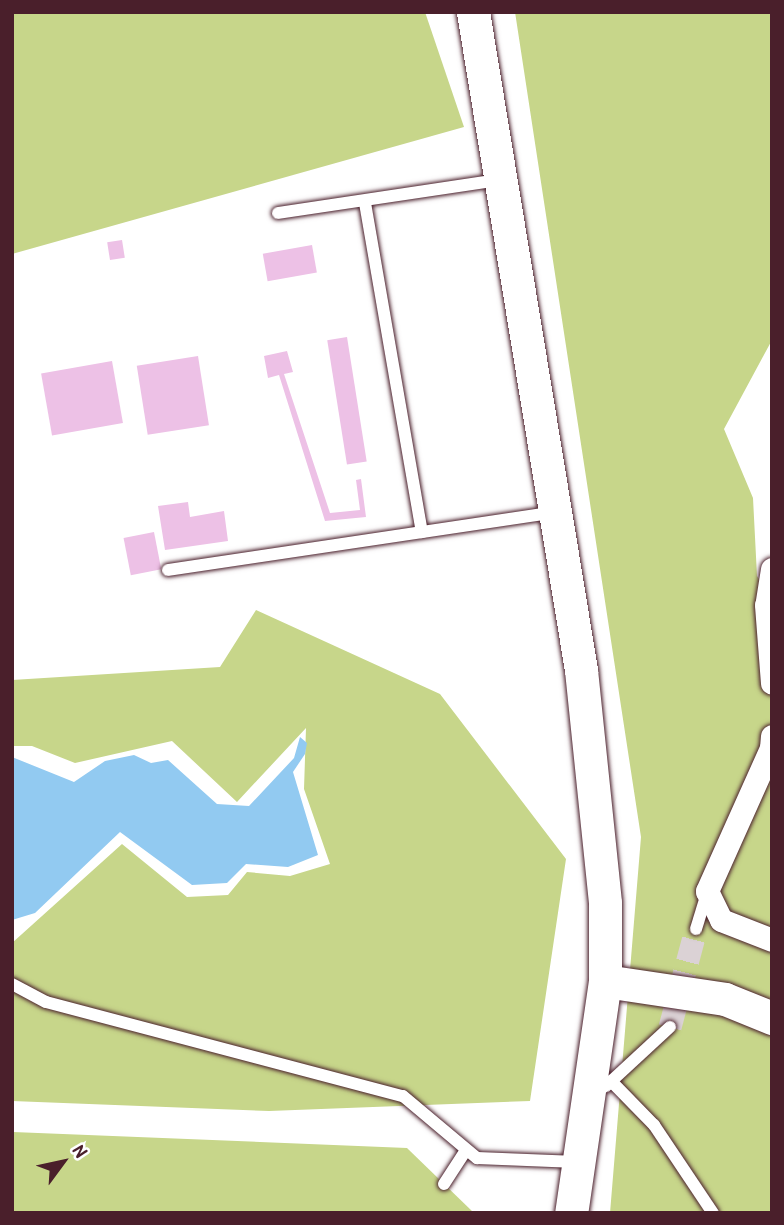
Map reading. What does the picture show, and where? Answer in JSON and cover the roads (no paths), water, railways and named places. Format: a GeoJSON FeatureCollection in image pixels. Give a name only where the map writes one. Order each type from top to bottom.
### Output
{"type":"FeatureCollection","features":[{"type":"Feature","properties":{"kind":"street"},"geometry":{"type":"LineString","coordinates":[[473,12],[498,180],[581,670],[605,903],[605,981],[598,1090],[578,1162],[571,1213]]}},
{"type":"Feature","properties":{"kind":"street"},"geometry":{"type":"LineString","coordinates":[[771,582],[772,683]]}},
{"type":"Feature","properties":{"kind":"street"},"geometry":{"type":"LineString","coordinates":[[772,736],[771,748],[707,891],[721,920],[772,940]]}},
{"type":"Feature","properties":{"kind":"street"},"geometry":{"type":"LineString","coordinates":[[605,981],[725,999],[772,1018]]}},
{"type":"Feature","properties":{"kind":"lane"},"geometry":{"type":"LineString","coordinates":[[278,213],[365,203],[498,180]]}},
{"type":"Feature","properties":{"kind":"lane"},"geometry":{"type":"LineString","coordinates":[[365,203],[422,532]]}},
{"type":"Feature","properties":{"kind":"lane"},"geometry":{"type":"LineString","coordinates":[[168,570],[554,512]]}},
{"type":"Feature","properties":{"kind":"lane"},"geometry":{"type":"LineString","coordinates":[[696,929],[707,891]]}},
{"type":"Feature","properties":{"kind":"lane"},"geometry":{"type":"LineString","coordinates":[[12,984],[46,1002],[403,1096],[477,1158],[578,1162]]}},
{"type":"Feature","properties":{"kind":"lane"},"geometry":{"type":"LineString","coordinates":[[670,1027],[598,1090],[654,1125],[713,1213]]}},
{"type":"Feature","properties":{"kind":"lane"},"geometry":{"type":"LineString","coordinates":[[444,1184],[466,1150]]}},
{"type":"Feature","properties":{"kind":"water"},"geometry":{"type":"Polygon","coordinates":[[[300,737],[307,743],[305,754],[293,772],[318,855],[288,867],[246,864],[227,883],[192,885],[120,832],[35,913],[12,920],[12,757],[74,782],[105,761],[134,755],[151,763],[168,760],[217,804],[249,806],[294,758],[300,737]]]}},
{"type":"Feature","properties":{"kind":"tunnel"},"geometry":{"type":"LineString","coordinates":[[670,1027],[696,929]]}}]}
